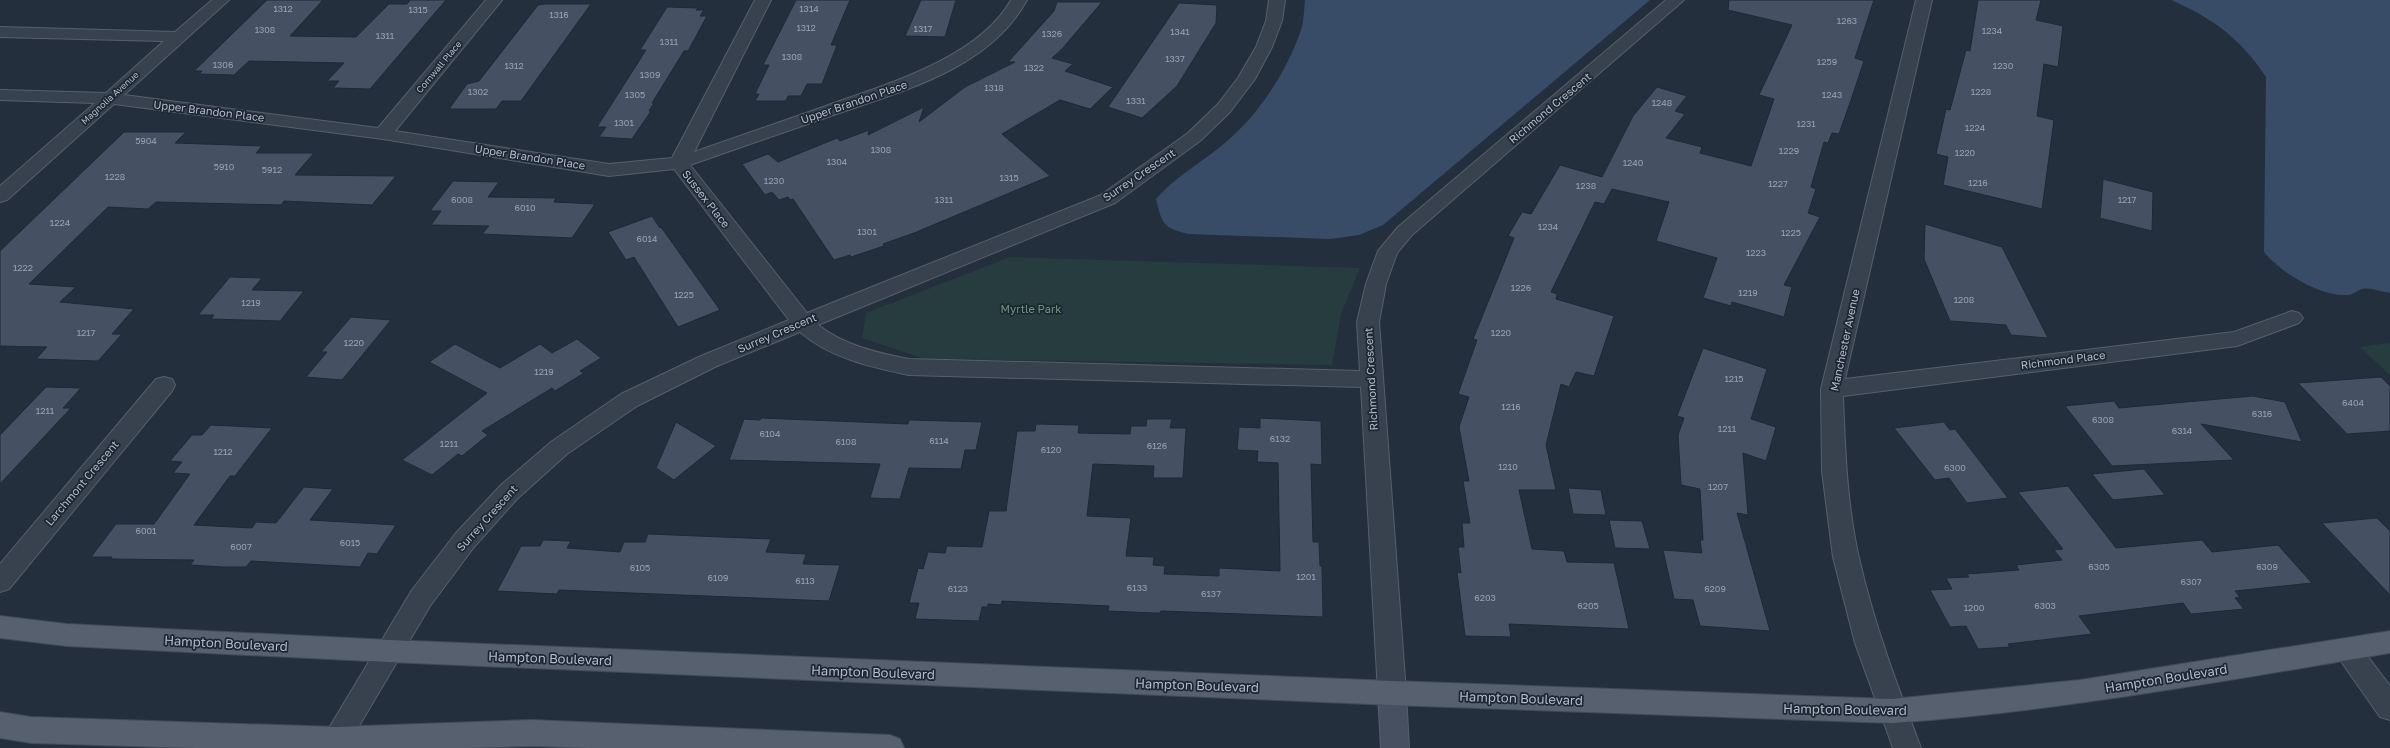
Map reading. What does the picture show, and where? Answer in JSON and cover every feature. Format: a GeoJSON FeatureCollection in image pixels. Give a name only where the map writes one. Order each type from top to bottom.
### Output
{"type":"FeatureCollection","features":[{"type":"Feature","properties":{"kind":"main road","name":"Hampton Boulevard"},"geometry":{"type":"LineString","coordinates":[[0,627],[67,635],[389,651],[1392,694],[1892,712],[1967,707],[2083,692],[2390,642]]}},
{"type":"Feature","properties":{"kind":"main road","name":"Richmond Crescent"},"geometry":{"type":"LineString","coordinates":[[1392,694],[1395,748]]}},
{"type":"Feature","properties":{"kind":"main road"},"geometry":{"type":"LineString","coordinates":[[0,725],[31,730],[333,744],[532,733],[890,748]]}},
{"type":"Feature","properties":{"kind":"street","name":"Magnolia Avenue"},"geometry":{"type":"LineString","coordinates":[[0,196],[221,0]]}},
{"type":"Feature","properties":{"kind":"street","name":"Cornwall Place"},"geometry":{"type":"LineString","coordinates":[[383,134],[494,0]]}},
{"type":"Feature","properties":{"kind":"street","name":"Sussex Place"},"geometry":{"type":"LineString","coordinates":[[763,0],[679,163],[802,322]]}},
{"type":"Feature","properties":{"kind":"street","name":"Upper Brandon Place"},"geometry":{"type":"LineString","coordinates":[[0,95],[110,98],[383,134],[609,170],[679,163],[921,78],[962,55],[992,33],[1014,9],[1019,0]]}},
{"type":"Feature","properties":{"kind":"street","name":"Surrey Crescent"},"geometry":{"type":"LineString","coordinates":[[333,744],[421,598],[465,540],[509,492],[559,448],[629,400],[709,361],[1108,199],[1194,137],[1224,108],[1246,79],[1264,47],[1274,20],[1277,0]]}},
{"type":"Feature","properties":{"kind":"street","name":"Richmond Crescent"},"geometry":{"type":"LineString","coordinates":[[1392,694],[1370,379],[1368,322],[1376,284],[1388,251],[1405,231],[1676,0]]}},
{"type":"Feature","properties":{"kind":"street","name":"Manchester Avenue"},"geometry":{"type":"LineString","coordinates":[[1908,748],[1892,712],[1868,643],[1846,557],[1834,471],[1832,389],[1924,0]]}},
{"type":"Feature","properties":{"kind":"street"},"geometry":{"type":"LineString","coordinates":[[0,32],[179,37]]}},
{"type":"Feature","properties":{"kind":"street","name":"Richmond Place"},"geometry":{"type":"LineString","coordinates":[[1832,389],[2237,338],[2292,318]]}},
{"type":"Feature","properties":{"kind":"street"},"geometry":{"type":"LineString","coordinates":[[802,322],[814,334],[842,348],[879,362],[909,367],[1370,379]]}},
{"type":"Feature","properties":{"kind":"street","name":"Larchmont Crescent"},"geometry":{"type":"LineString","coordinates":[[0,582],[164,385]]}},
{"type":"Feature","properties":{"kind":"street"},"geometry":{"type":"LineString","coordinates":[[2347,649],[2390,708]]}},
{"type":"Feature","properties":{"kind":"green space","name":"Myrtle Park"},"geometry":{"type":"Polygon","coordinates":[[[1010,257],[1360,268],[1341,314],[1332,365],[925,359],[862,338],[866,313],[1010,257]]]}},
{"type":"Feature","properties":{"kind":"green space"},"geometry":{"type":"Polygon","coordinates":[[[2390,343],[2390,375],[2360,347],[2390,343]]]}},
{"type":"Feature","properties":{"kind":"water"},"geometry":{"type":"Polygon","coordinates":[[[1305,0],[1650,0],[1383,225],[1359,235],[1330,239],[1189,234],[1174,230],[1165,224],[1162,219],[1156,199],[1163,191],[1233,136],[1257,109],[1278,79],[1295,47],[1302,27],[1305,0]]]}},
{"type":"Feature","properties":{"kind":"water"},"geometry":{"type":"Polygon","coordinates":[[[2171,0],[2390,0],[2390,293],[2372,289],[2360,290],[2348,295],[2337,295],[2326,292],[2302,282],[2280,268],[2264,252],[2266,77],[2247,51],[2225,31],[2200,14],[2171,0]]]}},
{"type":"Feature","properties":{"kind":"building"},"geometry":{"type":"Polygon","coordinates":[[[267,0],[323,0],[290,36],[356,37],[389,4],[407,4],[410,0],[446,0],[370,89],[333,88],[339,81],[327,81],[344,63],[249,61],[234,75],[199,74],[202,71],[194,71],[267,0]]]}},
{"type":"Feature","properties":{"kind":"building"},"geometry":{"type":"Polygon","coordinates":[[[796,0],[850,0],[831,45],[837,45],[822,84],[807,84],[801,96],[788,96],[786,101],[755,101],[759,94],[755,94],[769,65],[763,65],[796,0]]]}},
{"type":"Feature","properties":{"kind":"building"},"geometry":{"type":"Polygon","coordinates":[[[921,0],[956,0],[945,37],[905,36],[921,0]]]}},
{"type":"Feature","properties":{"kind":"building"},"geometry":{"type":"Polygon","coordinates":[[[1729,0],[1874,0],[1855,58],[1864,61],[1851,100],[1839,134],[1832,133],[1828,143],[1824,142],[1811,187],[1816,189],[1808,213],[1820,217],[1784,285],[1792,287],[1784,317],[1732,302],[1731,306],[1703,298],[1717,258],[1656,241],[1669,202],[1612,189],[1604,204],[1595,202],[1551,292],[1557,294],[1556,299],[1614,316],[1594,376],[1576,372],[1569,387],[1561,384],[1546,445],[1556,490],[1519,490],[1532,549],[1564,551],[1567,562],[1614,563],[1629,629],[1509,624],[1511,637],[1465,636],[1457,572],[1461,573],[1458,547],[1464,547],[1462,523],[1470,523],[1463,481],[1469,481],[1459,427],[1469,397],[1458,394],[1477,340],[1473,339],[1514,238],[1508,236],[1522,212],[1531,214],[1560,165],[1602,177],[1633,116],[1657,87],[1687,96],[1675,111],[1685,114],[1666,138],[1702,147],[1700,153],[1751,166],[1774,99],[1759,95],[1792,25],[1728,10],[1729,0]]]}},
{"type":"Feature","properties":{"kind":"building"},"geometry":{"type":"Polygon","coordinates":[[[1978,0],[2041,0],[2036,20],[2063,26],[2058,67],[2044,64],[2037,116],[2054,120],[2042,209],[1943,185],[1948,157],[1936,154],[1946,109],[1950,110],[1966,50],[1970,51],[1978,0]]]}},
{"type":"Feature","properties":{"kind":"building"},"geometry":{"type":"Polygon","coordinates":[[[1057,2],[1102,2],[1062,49],[1052,58],[1073,64],[1065,71],[1113,87],[1090,109],[1060,100],[1002,134],[1050,176],[914,233],[883,244],[884,246],[851,257],[850,255],[834,260],[793,199],[790,200],[788,197],[779,200],[772,192],[765,195],[742,164],[768,154],[778,162],[837,138],[840,141],[869,130],[868,135],[924,107],[919,122],[965,87],[1015,62],[1008,62],[1054,11],[1057,2]]]}},
{"type":"Feature","properties":{"kind":"building"},"geometry":{"type":"Polygon","coordinates":[[[1179,3],[1217,5],[1216,23],[1177,86],[1142,118],[1108,107],[1179,3]]]}},
{"type":"Feature","properties":{"kind":"building"},"geometry":{"type":"Polygon","coordinates":[[[591,4],[521,101],[502,101],[496,109],[449,109],[467,84],[479,81],[538,5],[591,4]]]}},
{"type":"Feature","properties":{"kind":"building"},"geometry":{"type":"Polygon","coordinates":[[[667,7],[698,8],[696,10],[704,10],[700,16],[707,16],[688,51],[684,51],[652,103],[654,103],[649,111],[651,111],[632,139],[599,137],[606,127],[597,127],[646,50],[640,50],[667,7]]]}},
{"type":"Feature","properties":{"kind":"building"},"geometry":{"type":"Polygon","coordinates":[[[124,132],[186,132],[175,143],[262,146],[256,153],[314,153],[295,175],[396,176],[372,205],[284,201],[281,205],[156,202],[148,209],[108,207],[29,284],[76,287],[60,302],[134,309],[112,334],[122,334],[98,361],[36,359],[47,347],[0,346],[0,251],[124,132]]]}},
{"type":"Feature","properties":{"kind":"building"},"geometry":{"type":"Polygon","coordinates":[[[2103,179],[2153,192],[2152,231],[2100,218],[2103,179]]]}},
{"type":"Feature","properties":{"kind":"building"},"geometry":{"type":"Polygon","coordinates":[[[453,181],[499,182],[488,197],[556,198],[554,202],[595,204],[572,238],[482,234],[489,226],[431,225],[441,211],[430,211],[453,181]]]}},
{"type":"Feature","properties":{"kind":"building"},"geometry":{"type":"Polygon","coordinates":[[[652,216],[720,310],[678,327],[634,257],[626,260],[608,232],[652,216]]]}},
{"type":"Feature","properties":{"kind":"building"},"geometry":{"type":"Polygon","coordinates":[[[1925,224],[2002,247],[2048,338],[2011,335],[2006,325],[1950,321],[1924,259],[1925,224]]]}},
{"type":"Feature","properties":{"kind":"building"},"geometry":{"type":"Polygon","coordinates":[[[230,277],[262,278],[252,290],[304,291],[280,321],[211,319],[214,315],[198,315],[230,277]]]}},
{"type":"Feature","properties":{"kind":"building"},"geometry":{"type":"Polygon","coordinates":[[[351,317],[391,320],[342,380],[306,377],[327,352],[321,352],[351,317]]]}},
{"type":"Feature","properties":{"kind":"building"},"geometry":{"type":"Polygon","coordinates":[[[577,339],[601,358],[580,371],[584,373],[555,391],[552,388],[482,431],[488,435],[462,456],[458,454],[432,475],[402,460],[487,393],[429,362],[455,344],[500,368],[540,344],[552,353],[577,339]]]}},
{"type":"Feature","properties":{"kind":"building"},"geometry":{"type":"Polygon","coordinates":[[[1703,348],[1767,369],[1751,419],[1776,427],[1766,461],[1743,453],[1748,515],[1737,513],[1770,631],[1700,626],[1693,600],[1674,599],[1663,550],[1702,553],[1700,540],[1703,540],[1700,489],[1681,485],[1678,435],[1684,418],[1677,416],[1703,348]]]}},
{"type":"Feature","properties":{"kind":"building"},"geometry":{"type":"Polygon","coordinates":[[[2381,377],[2390,386],[2390,431],[2347,434],[2298,383],[2381,377]]]}},
{"type":"Feature","properties":{"kind":"building"},"geometry":{"type":"Polygon","coordinates":[[[46,387],[81,388],[63,408],[71,408],[0,484],[0,435],[46,387]]]}},
{"type":"Feature","properties":{"kind":"building"},"geometry":{"type":"Polygon","coordinates":[[[2253,396],[2285,402],[2302,442],[2201,424],[2234,460],[2112,466],[2065,406],[2114,401],[2119,408],[2253,396]]]}},
{"type":"Feature","properties":{"kind":"building"},"geometry":{"type":"Polygon","coordinates":[[[761,418],[908,424],[909,420],[982,422],[976,450],[965,450],[961,469],[909,468],[900,499],[870,498],[880,464],[729,460],[744,419],[760,420],[761,418]]]}},
{"type":"Feature","properties":{"kind":"building"},"geometry":{"type":"Polygon","coordinates":[[[1260,418],[1321,421],[1322,465],[1311,464],[1313,542],[1319,542],[1320,566],[1322,566],[1323,617],[1161,611],[1160,613],[1154,613],[1108,611],[1109,606],[1002,601],[1001,605],[988,604],[988,607],[982,607],[979,621],[915,619],[919,603],[909,603],[918,568],[923,569],[928,552],[945,553],[947,546],[982,547],[989,511],[1006,511],[1017,431],[1035,431],[1036,424],[1079,425],[1078,433],[1130,434],[1131,426],[1146,426],[1147,419],[1172,419],[1170,428],[1186,428],[1183,478],[1153,478],[1154,466],[1093,464],[1087,516],[1131,518],[1126,556],[1154,557],[1153,565],[1165,566],[1164,574],[1219,576],[1219,568],[1280,571],[1278,463],[1257,462],[1258,451],[1237,450],[1239,427],[1260,428],[1260,418]]]}},
{"type":"Feature","properties":{"kind":"building"},"geometry":{"type":"Polygon","coordinates":[[[676,422],[716,446],[674,480],[656,468],[676,422]]]}},
{"type":"Feature","properties":{"kind":"building"},"geometry":{"type":"Polygon","coordinates":[[[1944,422],[1950,430],[1955,429],[2008,498],[1967,503],[1949,478],[1935,480],[1894,428],[1944,422]]]}},
{"type":"Feature","properties":{"kind":"building"},"geometry":{"type":"Polygon","coordinates":[[[211,425],[272,428],[235,476],[230,476],[194,525],[252,528],[256,522],[276,523],[304,487],[333,489],[310,520],[396,525],[377,554],[368,553],[360,567],[251,561],[246,567],[224,567],[190,565],[194,560],[111,559],[112,557],[91,557],[116,524],[154,524],[190,474],[173,473],[182,462],[170,461],[192,435],[202,435],[211,425]]]}},
{"type":"Feature","properties":{"kind":"building"},"geometry":{"type":"Polygon","coordinates":[[[2144,469],[2165,495],[2113,500],[2092,474],[2144,469]]]}},
{"type":"Feature","properties":{"kind":"building"},"geometry":{"type":"Polygon","coordinates":[[[2068,486],[2116,548],[2202,540],[2212,552],[2278,545],[2312,583],[2235,591],[2240,597],[2235,598],[2244,609],[2191,614],[2183,603],[2079,616],[2092,634],[2008,644],[2010,647],[1978,649],[1966,626],[1950,627],[1930,590],[1952,589],[1946,578],[1969,577],[1967,574],[2019,570],[2016,565],[2062,560],[2054,550],[2063,549],[2018,492],[2068,486]]]}},
{"type":"Feature","properties":{"kind":"building"},"geometry":{"type":"Polygon","coordinates":[[[1568,488],[1601,490],[1606,515],[1573,514],[1568,488]]]}},
{"type":"Feature","properties":{"kind":"building"},"geometry":{"type":"Polygon","coordinates":[[[2377,518],[2390,531],[2390,595],[2322,523],[2377,518]]]}},
{"type":"Feature","properties":{"kind":"building"},"geometry":{"type":"Polygon","coordinates":[[[1609,520],[1642,521],[1650,549],[1615,548],[1609,520]]]}},
{"type":"Feature","properties":{"kind":"building"},"geometry":{"type":"Polygon","coordinates":[[[648,534],[771,539],[766,552],[806,554],[803,564],[840,565],[829,601],[559,590],[557,594],[497,591],[521,546],[540,546],[543,540],[571,541],[567,548],[620,552],[624,542],[645,542],[648,534]]]}}]}
